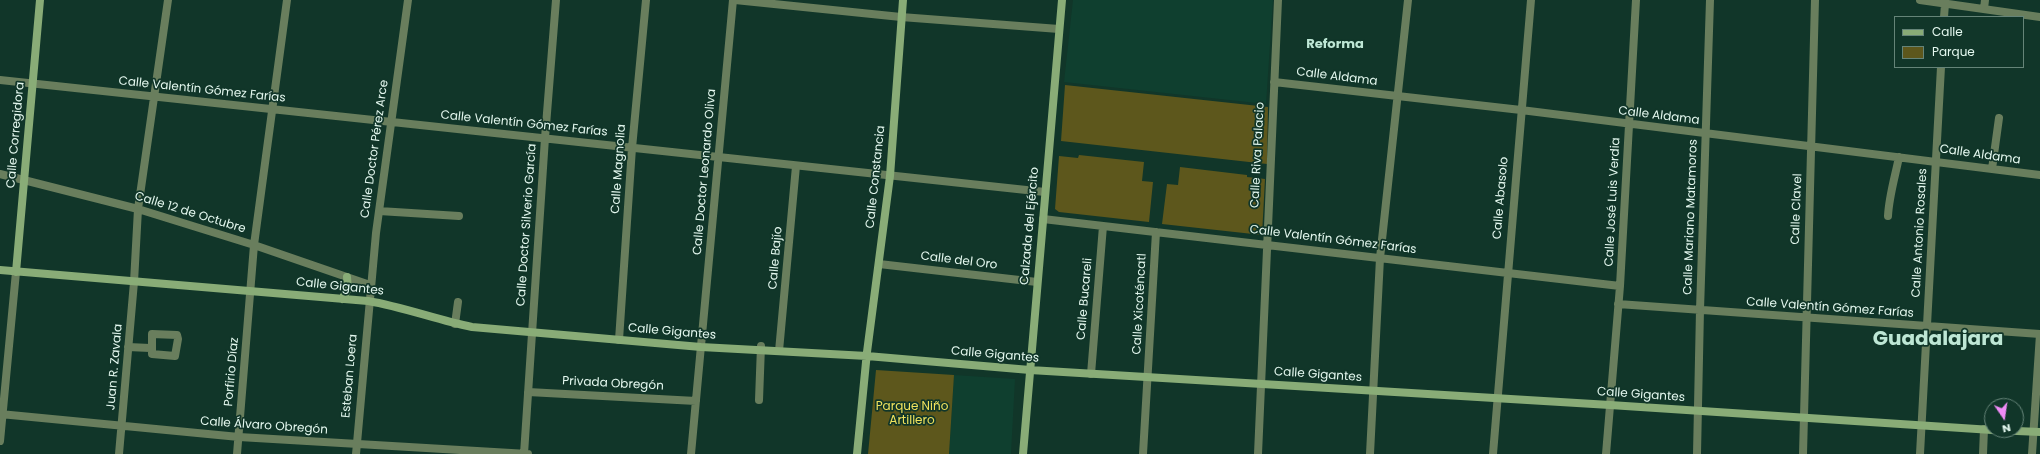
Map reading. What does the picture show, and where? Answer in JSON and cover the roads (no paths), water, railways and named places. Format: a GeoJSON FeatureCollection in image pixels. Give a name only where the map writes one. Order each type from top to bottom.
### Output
{"type":"FeatureCollection","features":[{"type":"Feature","properties":{"kind":"main road","name":"Calle Corregidora"},"geometry":{"type":"LineString","coordinates":[[16,272],[40,0]]}},
{"type":"Feature","properties":{"kind":"main road","name":"Calle Constancia"},"geometry":{"type":"LineString","coordinates":[[857,454],[867,356],[890,176],[903,0]]}},
{"type":"Feature","properties":{"kind":"main road","name":"Calzada del Ejército"},"geometry":{"type":"LineString","coordinates":[[1023,454],[1062,0]]}},
{"type":"Feature","properties":{"kind":"main road","name":"Calle Gigantes"},"geometry":{"type":"LineString","coordinates":[[0,270],[368,301],[393,305],[455,324],[701,347],[761,348],[779,352],[867,356],[1030,370],[1261,383],[1498,399],[1610,404],[1984,430]]}},
{"type":"Feature","properties":{"kind":"main road"},"geometry":{"type":"LineString","coordinates":[[342,299],[348,289],[347,277]]}},
{"type":"Feature","properties":{"kind":"main road","name":"Calle Gigantes"},"geometry":{"type":"LineString","coordinates":[[2024,431],[2037,432]]}},
{"type":"Feature","properties":{"kind":"street","name":"Juan R. Zavala"},"geometry":{"type":"LineString","coordinates":[[119,454],[134,282],[138,208],[168,0]]}},
{"type":"Feature","properties":{"kind":"street","name":"Porfirio Díaz"},"geometry":{"type":"LineString","coordinates":[[237,454],[254,245],[287,0]]}},
{"type":"Feature","properties":{"kind":"street","name":"Calle Doctor Pérez Arce"},"geometry":{"type":"LineString","coordinates":[[368,301],[390,122],[408,0]]}},
{"type":"Feature","properties":{"kind":"street","name":"Calle Doctor Silverio García"},"geometry":{"type":"LineString","coordinates":[[524,454],[545,138],[556,0]]}},
{"type":"Feature","properties":{"kind":"street","name":"Calle Magnolia"},"geometry":{"type":"LineString","coordinates":[[619,340],[632,148],[646,0]]}},
{"type":"Feature","properties":{"kind":"street"},"geometry":{"type":"LineString","coordinates":[[734,0],[802,3],[901,17],[1059,29]]}},
{"type":"Feature","properties":{"kind":"street","name":"Calle Doctor Leonardo Oliva"},"geometry":{"type":"LineString","coordinates":[[691,454],[734,0]]}},
{"type":"Feature","properties":{"kind":"street","name":"Calle Riva Palacio"},"geometry":{"type":"LineString","coordinates":[[1258,454],[1266,244],[1278,0]]}},
{"type":"Feature","properties":{"kind":"street"},"geometry":{"type":"LineString","coordinates":[[1370,454],[1380,258],[1408,0]]}},
{"type":"Feature","properties":{"kind":"street","name":"Calle Abasolo"},"geometry":{"type":"LineString","coordinates":[[1493,454],[1507,272],[1531,0]]}},
{"type":"Feature","properties":{"kind":"street","name":"Calle José Luis Verdia"},"geometry":{"type":"LineString","coordinates":[[1606,454],[1620,286],[1636,0]]}},
{"type":"Feature","properties":{"kind":"street","name":"Calle Mariano Matamoros"},"geometry":{"type":"LineString","coordinates":[[1697,454],[1710,0]]}},
{"type":"Feature","properties":{"kind":"street","name":"Calle Clavel"},"geometry":{"type":"LineString","coordinates":[[1803,454],[1815,0]]}},
{"type":"Feature","properties":{"kind":"street"},"geometry":{"type":"LineString","coordinates":[[1920,0],[2040,17]]}},
{"type":"Feature","properties":{"kind":"street"},"geometry":{"type":"LineString","coordinates":[[1984,9],[1985,0]]}},
{"type":"Feature","properties":{"kind":"street"},"geometry":{"type":"LineString","coordinates":[[1944,16],[1945,4]]}},
{"type":"Feature","properties":{"kind":"street","name":"Calle Antonio Rosales"},"geometry":{"type":"LineString","coordinates":[[1920,454],[1941,68]]}},
{"type":"Feature","properties":{"kind":"street","name":"Calle Valentín Gómez Farías"},"geometry":{"type":"LineString","coordinates":[[0,80],[155,98],[273,109],[1045,192]]}},
{"type":"Feature","properties":{"kind":"street","name":"Calle Aldama"},"geometry":{"type":"LineString","coordinates":[[1274,82],[1521,110],[1630,125],[2040,175]]}},
{"type":"Feature","properties":{"kind":"street"},"geometry":{"type":"LineString","coordinates":[[1992,169],[1999,118]]}},
{"type":"Feature","properties":{"kind":"street"},"geometry":{"type":"LineString","coordinates":[[1888,216],[1889,194],[1894,182],[1899,157]]}},
{"type":"Feature","properties":{"kind":"street","name":"Calle Bajío"},"geometry":{"type":"LineString","coordinates":[[779,352],[796,166]]}},
{"type":"Feature","properties":{"kind":"street","name":"Calle 12 de Octubre"},"geometry":{"type":"LineString","coordinates":[[0,174],[138,208],[254,245],[370,285]]}},
{"type":"Feature","properties":{"kind":"street"},"geometry":{"type":"LineString","coordinates":[[379,211],[459,216]]}},
{"type":"Feature","properties":{"kind":"street","name":"Calle Valentín Gómez Farías"},"geometry":{"type":"LineString","coordinates":[[1043,219],[1620,286]]}},
{"type":"Feature","properties":{"kind":"street","name":"Calle Bucareli"},"geometry":{"type":"LineString","coordinates":[[1091,374],[1103,226]]}},
{"type":"Feature","properties":{"kind":"street","name":"Calle Xicoténcatl"},"geometry":{"type":"LineString","coordinates":[[1143,454],[1156,232]]}},
{"type":"Feature","properties":{"kind":"street","name":"Calle del Oro"},"geometry":{"type":"LineString","coordinates":[[879,264],[1038,282]]}},
{"type":"Feature","properties":{"kind":"street"},"geometry":{"type":"LineString","coordinates":[[0,441],[1,414],[16,272]]}},
{"type":"Feature","properties":{"kind":"street","name":"Esteban Loera"},"geometry":{"type":"LineString","coordinates":[[356,454],[368,301]]}},
{"type":"Feature","properties":{"kind":"street"},"geometry":{"type":"LineString","coordinates":[[455,324],[458,302]]}},
{"type":"Feature","properties":{"kind":"street","name":"Calle Valentín Gómez Farías"},"geometry":{"type":"LineString","coordinates":[[1618,304],[2040,334]]}},
{"type":"Feature","properties":{"kind":"street"},"geometry":{"type":"LineString","coordinates":[[2032,454],[2037,432],[2040,334]]}},
{"type":"Feature","properties":{"kind":"street"},"geometry":{"type":"LineString","coordinates":[[128,347],[150,348]]}},
{"type":"Feature","properties":{"kind":"street"},"geometry":{"type":"LineString","coordinates":[[759,400],[761,348]]}},
{"type":"Feature","properties":{"kind":"street","name":"Privada Obregón"},"geometry":{"type":"LineString","coordinates":[[528,392],[696,401]]}},
{"type":"Feature","properties":{"kind":"street","name":"Calle Álvaro Obregón"},"geometry":{"type":"LineString","coordinates":[[1,414],[239,437],[528,454]]}},
{"type":"Feature","properties":{"kind":"street"},"geometry":{"type":"LineString","coordinates":[[1983,454],[1988,438]]}},
{"type":"Feature","properties":{"kind":"district","name":"Reforma"},"geometry":{"type":"Point","coordinates":[1335,45]}},
{"type":"Feature","properties":{"kind":"district","name":"Guadalajara"},"geometry":{"type":"Point","coordinates":[1938,340]}},
{"type":"Feature","properties":{"kind":"park label","name":"Parque Niño Artillero"},"geometry":{"type":"Point","coordinates":[912,414]}}]}
